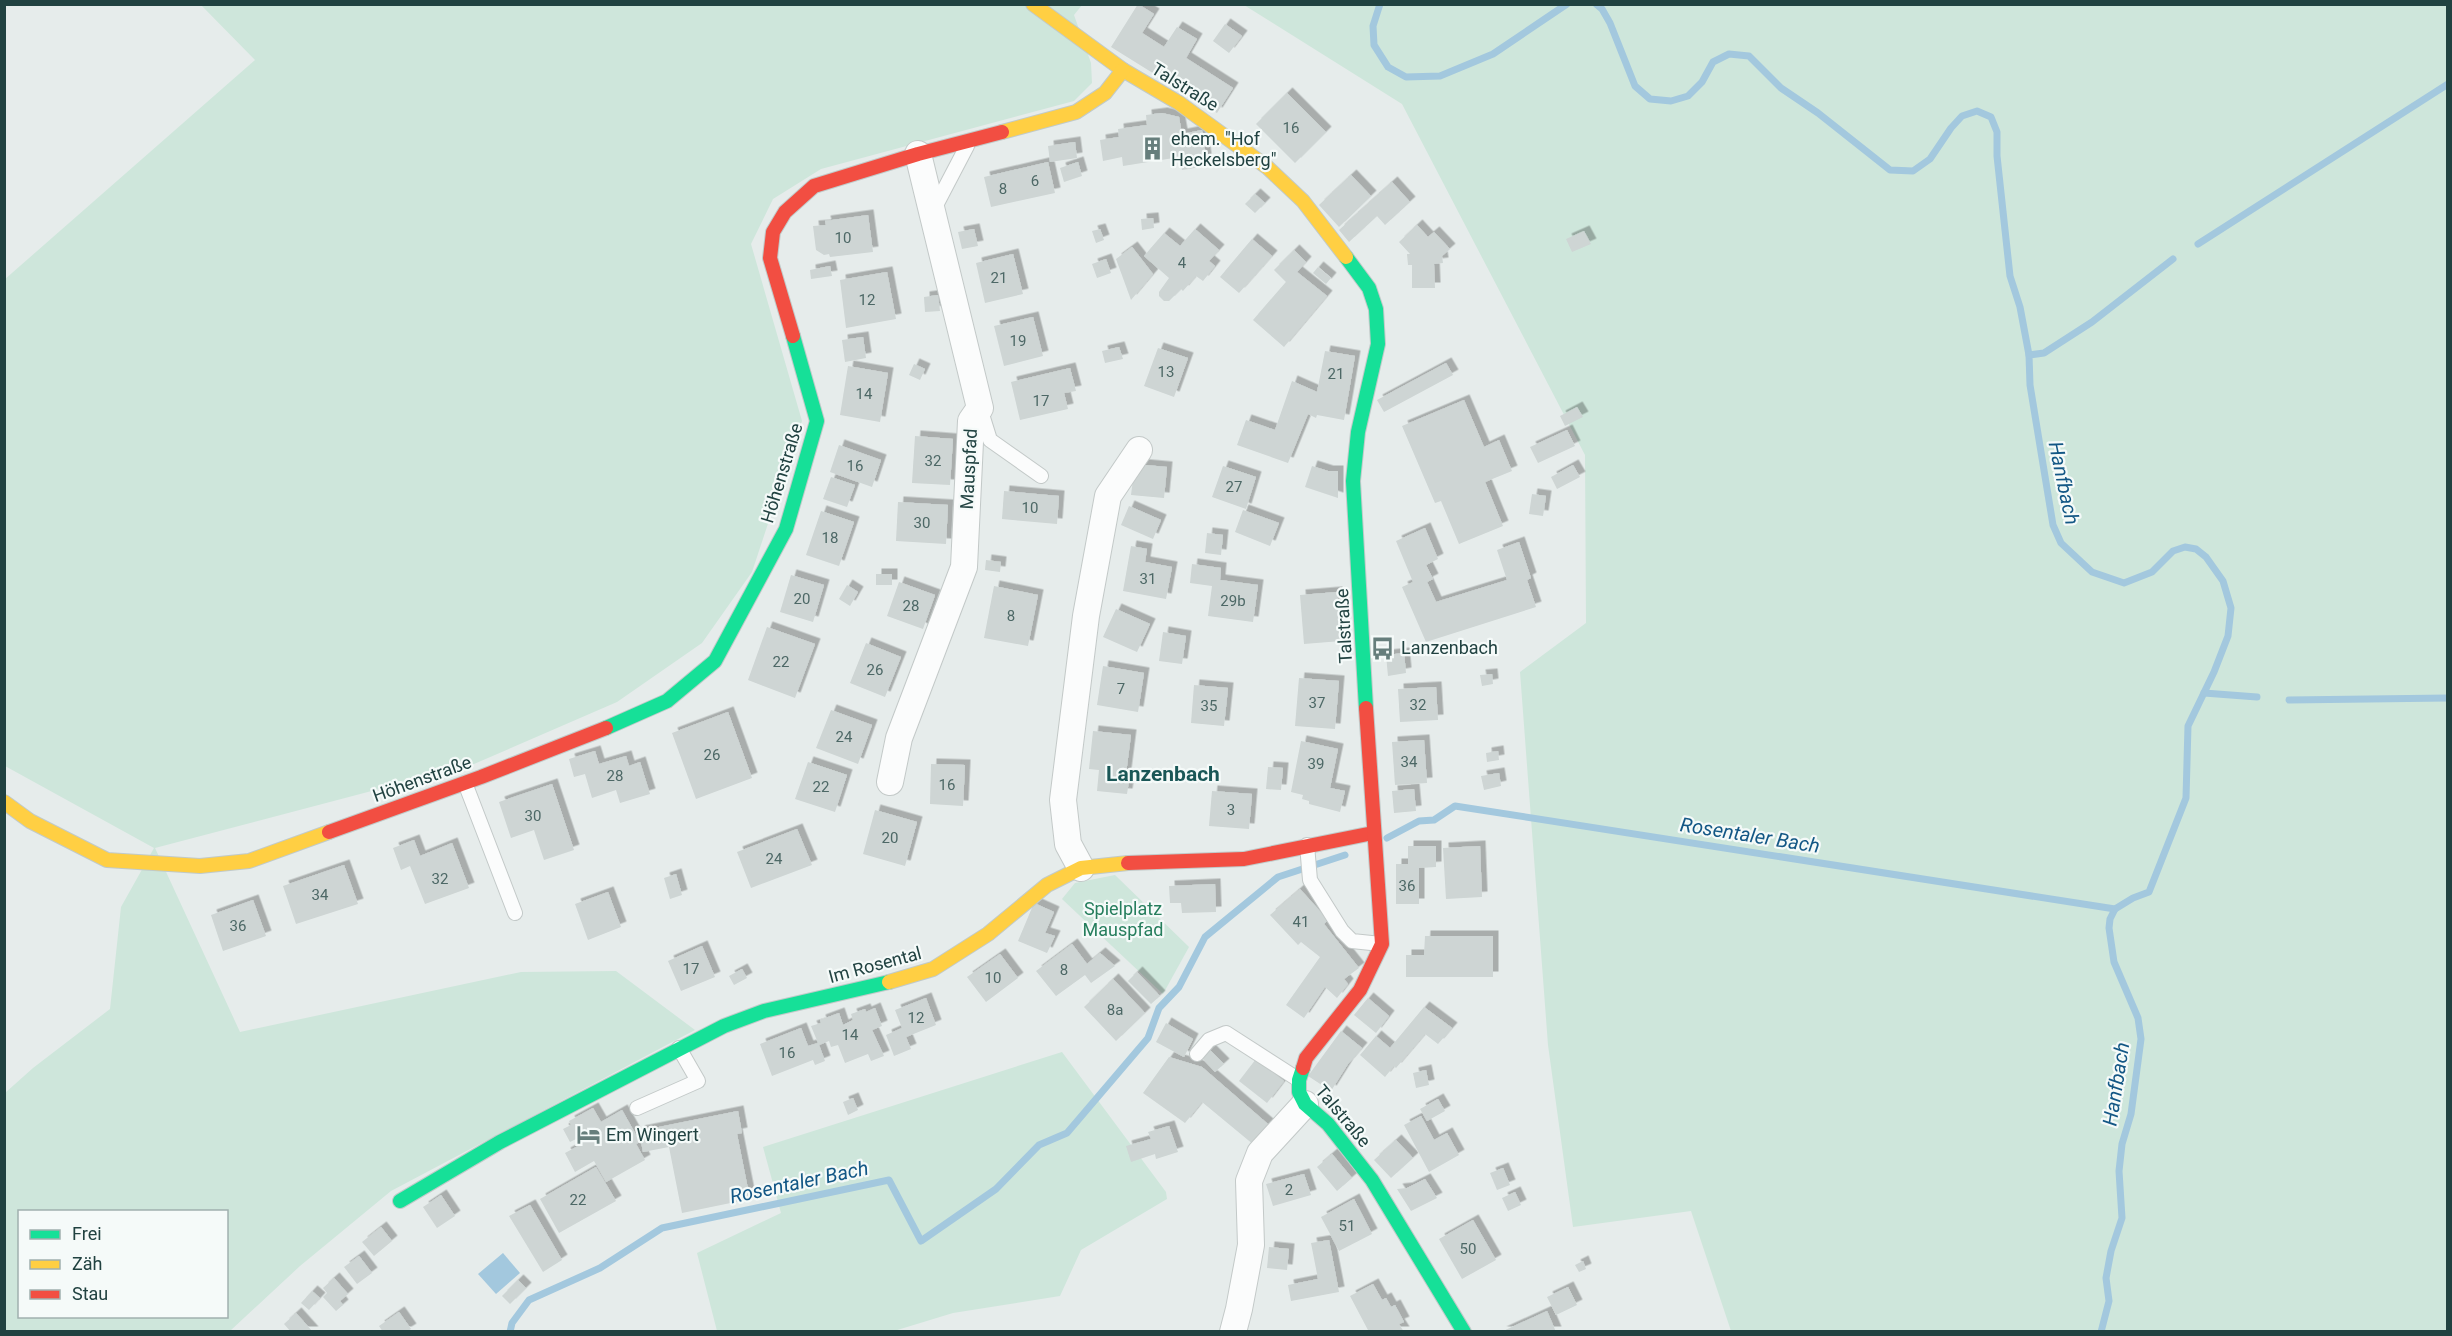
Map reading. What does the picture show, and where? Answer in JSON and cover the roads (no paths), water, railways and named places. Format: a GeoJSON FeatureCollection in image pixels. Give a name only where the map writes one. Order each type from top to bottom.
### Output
{"type":"FeatureCollection","features":[{"type":"Feature","properties":{"kind":"street","name":"Talstraße"},"geometry":{"type":"LineString","coordinates":[[1033,4],[1123,70],[1222,132],[1267,167],[1303,201],[1369,288],[1376,309],[1377,344],[1358,432],[1353,480],[1373,833],[1382,944],[1360,990],[1306,1058],[1302,1092],[1372,1180],[1403,1227],[1464,1332]]}},
{"type":"Feature","properties":{"kind":"street","name":"Höhenstraße"},"geometry":{"type":"LineString","coordinates":[[4,802],[30,821],[107,860],[200,867],[249,861],[465,783],[611,726],[667,701],[715,661],[786,529],[817,421],[770,258],[773,232],[785,212],[814,186],[918,154],[1076,112],[1105,93],[1123,70]]}},
{"type":"Feature","properties":{"kind":"street","name":"Mauspfad"},"geometry":{"type":"LineString","coordinates":[[890,782],[899,738],[964,567],[971,421],[980,408],[918,154]]}},
{"type":"Feature","properties":{"kind":"street"},"geometry":{"type":"LineString","coordinates":[[1081,868],[1068,844],[1063,800],[1086,616],[1108,496],[1139,450]]}},
{"type":"Feature","properties":{"kind":"street","name":"Im Rosental"},"geometry":{"type":"LineString","coordinates":[[400,1201],[490,1148],[724,1026],[764,1011],[863,989],[933,969],[988,934],[1047,885],[1081,868],[1109,864],[1244,859],[1373,833]]}},
{"type":"Feature","properties":{"kind":"street"},"geometry":{"type":"LineString","coordinates":[[1233,1332],[1251,1245],[1249,1181],[1260,1153],[1302,1092]]}},
{"type":"Feature","properties":{"kind":"lane"},"geometry":{"type":"LineString","coordinates":[[932,213],[969,140]]}},
{"type":"Feature","properties":{"kind":"lane"},"geometry":{"type":"LineString","coordinates":[[980,408],[990,440],[1041,476]]}},
{"type":"Feature","properties":{"kind":"lane"},"geometry":{"type":"LineString","coordinates":[[465,783],[515,913]]}},
{"type":"Feature","properties":{"kind":"lane"},"geometry":{"type":"LineString","coordinates":[[1307,845],[1310,879],[1342,931],[1352,941],[1382,944]]}},
{"type":"Feature","properties":{"kind":"lane"},"geometry":{"type":"LineString","coordinates":[[1197,1054],[1209,1040],[1226,1033],[1245,1043],[1302,1092]]}},
{"type":"Feature","properties":{"kind":"lane"},"geometry":{"type":"LineString","coordinates":[[637,1108],[698,1081],[679,1048]]}},
{"type":"Feature","properties":{"kind":"water"},"geometry":{"type":"Polygon","coordinates":[[[503,1253],[520,1273],[496,1294],[478,1274],[503,1253]]]}},
{"type":"Feature","properties":{"kind":"waterway","name":"Hanfbach"},"geometry":{"type":"LineString","coordinates":[[1380,4],[1373,26],[1374,45],[1388,67],[1406,77],[1440,76],[1493,54],[1567,4]]}},
{"type":"Feature","properties":{"kind":"waterway","name":"Hanfbach"},"geometry":{"type":"LineString","coordinates":[[1596,4],[1602,9],[1610,23],[1635,86],[1650,99],[1671,101],[1688,96],[1702,82],[1713,62],[1729,54],[1749,56],[1781,88],[1818,113],[1890,170],[1913,171],[1930,159],[1962,116],[1977,111],[1991,117],[1997,132],[1997,156],[2010,276],[2020,307],[2029,355],[2030,385],[2053,525],[2061,543],[2092,572],[2124,583],[2152,572],[2173,551],[2185,547],[2196,549],[2206,557],[2223,581],[2231,608],[2228,636],[2214,672],[2188,726],[2186,798],[2149,892],[2115,909],[2110,919],[2109,928],[2114,962],[2138,1018],[2141,1039],[2131,1114],[2122,1144],[2119,1171],[2122,1218],[2111,1251],[2106,1278],[2109,1301],[2101,1332]]}},
{"type":"Feature","properties":{"kind":"waterway"},"geometry":{"type":"LineString","coordinates":[[2198,244],[2448,84]]}},
{"type":"Feature","properties":{"kind":"waterway"},"geometry":{"type":"LineString","coordinates":[[2029,355],[2044,353],[2092,322],[2173,259]]}},
{"type":"Feature","properties":{"kind":"waterway"},"geometry":{"type":"LineString","coordinates":[[2204,693],[2257,697]]}},
{"type":"Feature","properties":{"kind":"waterway"},"geometry":{"type":"LineString","coordinates":[[2289,700],[2448,698]]}},
{"type":"Feature","properties":{"kind":"waterway","name":"Rosentaler Bach"},"geometry":{"type":"LineString","coordinates":[[1387,838],[1419,821],[1434,820],[1455,806],[2115,909]]}},
{"type":"Feature","properties":{"kind":"waterway","name":"Rosentaler Bach"},"geometry":{"type":"LineString","coordinates":[[510,1332],[512,1323],[529,1300],[600,1268],[662,1228],[889,1180],[921,1241],[996,1189],[1039,1145],[1067,1133],[1148,1038],[1159,1008],[1179,987],[1205,937],[1278,877],[1345,855]]}},
{"type":"Feature","properties":{"kind":"place","name":"ehem. \"Hof Heckelsberg\""},"geometry":{"type":"Point","coordinates":[1153,149]}},
{"type":"Feature","properties":{"kind":"place","name":"Lanzenbach"},"geometry":{"type":"Point","coordinates":[1383,648]}},
{"type":"Feature","properties":{"kind":"place","name":"Em Wingert"},"geometry":{"type":"Point","coordinates":[588,1135]}},
{"type":"Feature","properties":{"kind":"district","name":"Lanzenbach"},"geometry":{"type":"Point","coordinates":[1163,774]}},
{"type":"Feature","properties":{"kind":"park label","name":"Spielplatz Mauspfad"},"geometry":{"type":"Point","coordinates":[1123,919]}}]}
